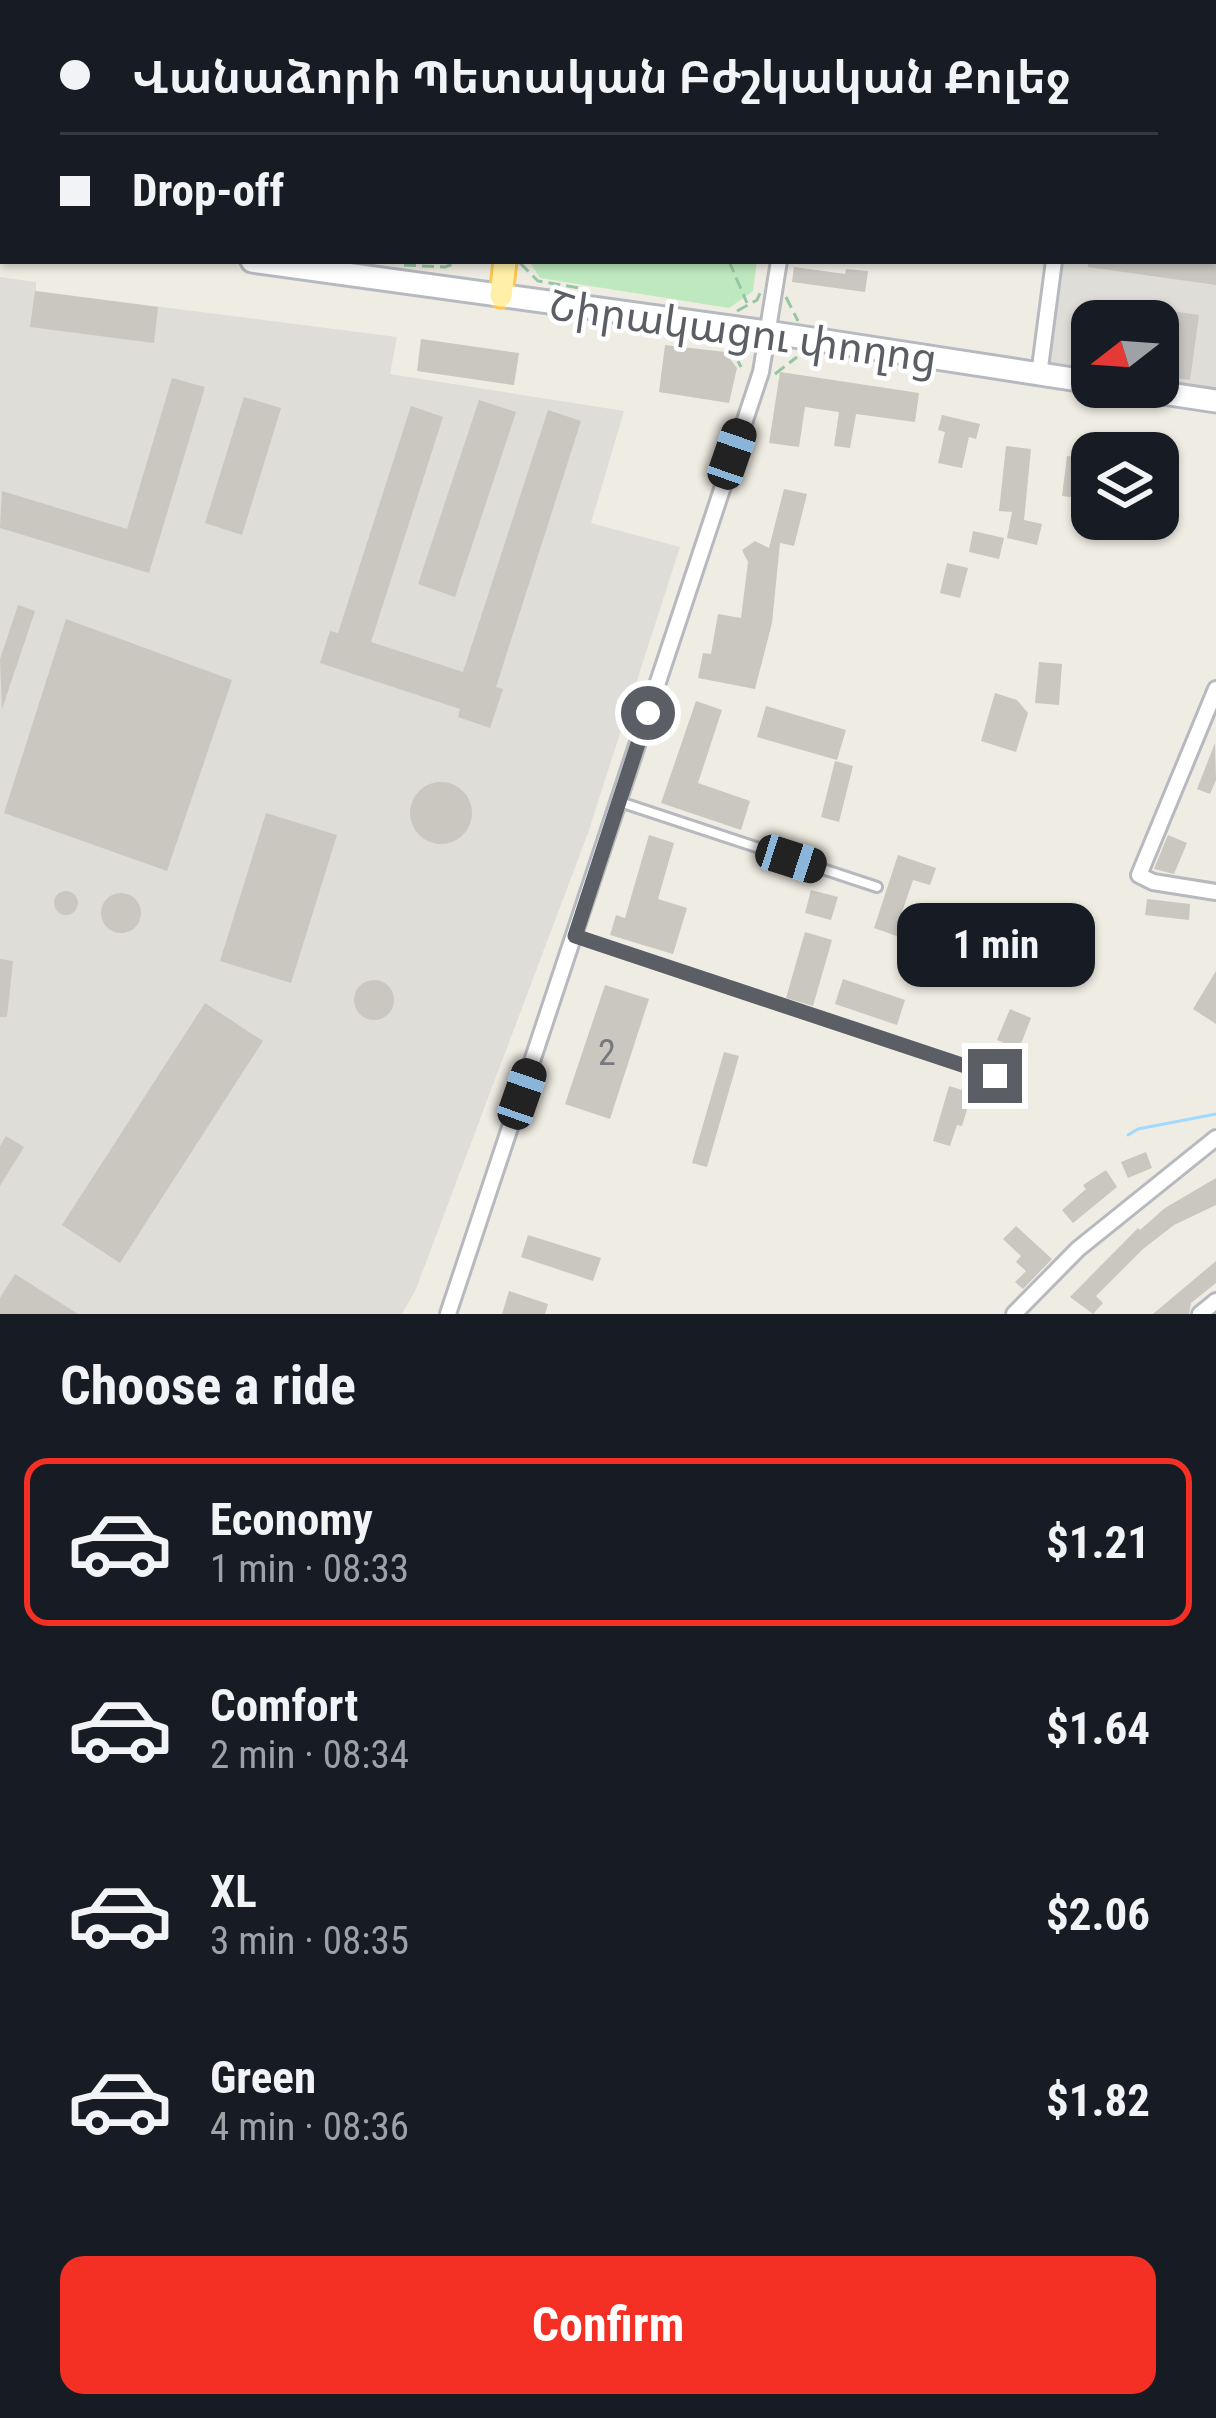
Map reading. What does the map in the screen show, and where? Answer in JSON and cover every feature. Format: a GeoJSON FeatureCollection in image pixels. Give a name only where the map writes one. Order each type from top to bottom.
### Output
{"type":"FeatureCollection","features":[{"type":"Feature","properties":{"kind":"main road"},"geometry":{"type":"LineString","coordinates":[[501,296],[505,264]]}},
{"type":"Feature","properties":{"kind":"street","name":"Շիրակացու փողոց"},"geometry":{"type":"LineString","coordinates":[[277,264],[1071,379]]}},
{"type":"Feature","properties":{"kind":"street"},"geometry":{"type":"LineString","coordinates":[[448,1314],[761,372],[778,264]]}},
{"type":"Feature","properties":{"kind":"street"},"geometry":{"type":"LineString","coordinates":[[1039,374],[1054,264]]}},
{"type":"Feature","properties":{"kind":"street"},"geometry":{"type":"LineString","coordinates":[[1179,395],[1216,401]]}},
{"type":"Feature","properties":{"kind":"street"},"geometry":{"type":"LineString","coordinates":[[1216,689],[1139,875],[1216,892]]}},
{"type":"Feature","properties":{"kind":"street"},"geometry":{"type":"LineString","coordinates":[[1014,1314],[1078,1249],[1216,1138]]}},
{"type":"Feature","properties":{"kind":"street"},"geometry":{"type":"LineString","coordinates":[[1200,1314],[1216,1301]]}},
{"type":"Feature","properties":{"kind":"lane"},"geometry":{"type":"LineString","coordinates":[[619,802],[877,887]]}},
{"type":"Feature","properties":{"kind":"lane"},"geometry":{"type":"LineString","coordinates":[[575,936],[995,1076]]}},
{"type":"Feature","properties":{"kind":"path"},"geometry":{"type":"LineString","coordinates":[[401,265],[452,264]]}},
{"type":"Feature","properties":{"kind":"path"},"geometry":{"type":"LineString","coordinates":[[730,264],[748,305]]}},
{"type":"Feature","properties":{"kind":"path"},"geometry":{"type":"LineString","coordinates":[[736,312],[757,300],[763,277]]}},
{"type":"Feature","properties":{"kind":"path"},"geometry":{"type":"LineString","coordinates":[[785,296],[802,328]]}},
{"type":"Feature","properties":{"kind":"path"},"geometry":{"type":"LineString","coordinates":[[730,344],[741,367]]}},
{"type":"Feature","properties":{"kind":"path"},"geometry":{"type":"LineString","coordinates":[[775,375],[797,357]]}},
{"type":"Feature","properties":{"kind":"shaded area"},"geometry":{"type":"Polygon","coordinates":[[[1064,264],[1216,264],[1216,397],[1179,391],[1179,300],[1071,300],[1071,375],[1059,373],[1049,362],[1064,264]]]}},
{"type":"Feature","properties":{"kind":"shaded area"},"geometry":{"type":"Polygon","coordinates":[[[0,277],[36,282],[36,291],[397,337],[390,374],[624,411],[591,523],[680,547],[588,833],[416,1289],[402,1314],[0,1314],[0,277]]]}},
{"type":"Feature","properties":{"kind":"green space"},"geometry":{"type":"Polygon","coordinates":[[[531,264],[757,264],[753,291],[729,308],[540,278],[531,264]]]}},
{"type":"Feature","properties":{"kind":"building"},"geometry":{"type":"Polygon","coordinates":[[[1216,264],[1216,285],[1088,267],[1216,264]]]}},
{"type":"Feature","properties":{"kind":"building"},"geometry":{"type":"Polygon","coordinates":[[[794,267],[845,274],[846,269],[868,271],[865,292],[792,282],[794,267]]]}},
{"type":"Feature","properties":{"kind":"building"},"geometry":{"type":"Polygon","coordinates":[[[35,291],[158,307],[154,343],[30,327],[35,291]]]}},
{"type":"Feature","properties":{"kind":"building"},"geometry":{"type":"Polygon","coordinates":[[[1179,312],[1199,315],[1190,380],[1179,379],[1179,312]]]}},
{"type":"Feature","properties":{"kind":"building"},"geometry":{"type":"Polygon","coordinates":[[[421,339],[519,353],[514,385],[417,371],[421,339]]]}},
{"type":"Feature","properties":{"kind":"building"},"geometry":{"type":"Polygon","coordinates":[[[665,345],[725,352],[737,368],[729,403],[659,392],[665,345]]]}},
{"type":"Feature","properties":{"kind":"building"},"geometry":{"type":"Polygon","coordinates":[[[780,372],[919,393],[915,422],[856,414],[850,448],[834,446],[839,412],[805,407],[799,447],[769,443],[780,372]]]}},
{"type":"Feature","properties":{"kind":"building"},"geometry":{"type":"Polygon","coordinates":[[[172,378],[205,387],[149,573],[0,528],[2,491],[127,529],[172,378]]]}},
{"type":"Feature","properties":{"kind":"building"},"geometry":{"type":"Polygon","coordinates":[[[244,397],[281,408],[242,535],[205,523],[244,397]]]}},
{"type":"Feature","properties":{"kind":"building"},"geometry":{"type":"Polygon","coordinates":[[[479,400],[516,412],[455,597],[418,584],[479,400]]]}},
{"type":"Feature","properties":{"kind":"building"},"geometry":{"type":"Polygon","coordinates":[[[411,406],[443,417],[371,642],[463,672],[548,410],[581,421],[496,687],[503,689],[490,728],[458,717],[460,709],[320,663],[330,631],[338,633],[411,406]]]}},
{"type":"Feature","properties":{"kind":"building"},"geometry":{"type":"Polygon","coordinates":[[[942,415],[980,424],[976,439],[969,437],[962,468],[938,463],[945,432],[938,430],[942,415]]]}},
{"type":"Feature","properties":{"kind":"building"},"geometry":{"type":"Polygon","coordinates":[[[1006,446],[1031,449],[1024,520],[1042,524],[1037,545],[1007,538],[1012,512],[999,511],[1006,446]]]}},
{"type":"Feature","properties":{"kind":"building"},"geometry":{"type":"Polygon","coordinates":[[[1067,456],[1071,456],[1071,497],[1062,496],[1067,456]]]}},
{"type":"Feature","properties":{"kind":"building"},"geometry":{"type":"Polygon","coordinates":[[[784,489],[807,494],[794,546],[780,543],[772,623],[755,689],[698,678],[703,653],[711,654],[718,614],[741,618],[748,562],[742,550],[755,541],[769,548],[784,489]]]}},
{"type":"Feature","properties":{"kind":"building"},"geometry":{"type":"Polygon","coordinates":[[[973,531],[1004,538],[999,559],[969,552],[973,531]]]}},
{"type":"Feature","properties":{"kind":"building"},"geometry":{"type":"Polygon","coordinates":[[[947,563],[968,568],[960,598],[940,593],[947,563]]]}},
{"type":"Feature","properties":{"kind":"building"},"geometry":{"type":"Polygon","coordinates":[[[18,605],[35,611],[2,709],[0,659],[18,605]]]}},
{"type":"Feature","properties":{"kind":"building"},"geometry":{"type":"Polygon","coordinates":[[[66,619],[232,680],[167,871],[4,813],[66,619]]]}},
{"type":"Feature","properties":{"kind":"building"},"geometry":{"type":"Polygon","coordinates":[[[1039,662],[1062,664],[1059,705],[1035,703],[1039,662]]]}},
{"type":"Feature","properties":{"kind":"building"},"geometry":{"type":"Polygon","coordinates":[[[995,693],[1017,700],[1028,713],[1016,752],[981,741],[995,693]]]}},
{"type":"Feature","properties":{"kind":"building"},"geometry":{"type":"Polygon","coordinates":[[[696,701],[722,710],[698,783],[750,801],[741,830],[661,803],[696,701]]]}},
{"type":"Feature","properties":{"kind":"building"},"geometry":{"type":"Polygon","coordinates":[[[766,706],[846,730],[837,760],[757,737],[766,706]]]}},
{"type":"Feature","properties":{"kind":"building"},"geometry":{"type":"Polygon","coordinates":[[[1215,743],[1216,780],[1210,794],[1197,789],[1215,743]]]}},
{"type":"Feature","properties":{"kind":"building"},"geometry":{"type":"Polygon","coordinates":[[[835,761],[853,766],[839,822],[821,817],[835,761]]]}},
{"type":"Feature","properties":{"kind":"building"},"geometry":{"type":"Polygon","coordinates":[[[441,782],[463,791],[472,813],[463,835],[441,844],[419,835],[410,813],[419,791],[441,782]]]}},
{"type":"Feature","properties":{"kind":"building"},"geometry":{"type":"Polygon","coordinates":[[[266,813],[337,835],[291,983],[220,961],[266,813]]]}},
{"type":"Feature","properties":{"kind":"building"},"geometry":{"type":"Polygon","coordinates":[[[649,835],[674,843],[658,899],[687,908],[673,954],[610,935],[616,915],[625,918],[649,835]]]}},
{"type":"Feature","properties":{"kind":"building"},"geometry":{"type":"Polygon","coordinates":[[[1168,835],[1187,843],[1174,874],[1154,869],[1168,835]]]}},
{"type":"Feature","properties":{"kind":"building"},"geometry":{"type":"Polygon","coordinates":[[[898,855],[936,868],[930,885],[913,880],[900,918],[941,929],[928,969],[913,964],[919,944],[874,928],[898,855]]]}},
{"type":"Feature","properties":{"kind":"building"},"geometry":{"type":"Polygon","coordinates":[[[811,890],[838,897],[831,920],[805,913],[811,890]]]}},
{"type":"Feature","properties":{"kind":"building"},"geometry":{"type":"Polygon","coordinates":[[[66,891],[75,894],[75,912],[66,915],[57,912],[54,903],[57,894],[66,891]]]}},
{"type":"Feature","properties":{"kind":"building"},"geometry":{"type":"Polygon","coordinates":[[[121,893],[135,899],[141,913],[135,927],[121,933],[107,927],[101,913],[107,899],[121,893]]]}},
{"type":"Feature","properties":{"kind":"building"},"geometry":{"type":"Polygon","coordinates":[[[1147,899],[1190,904],[1189,920],[1145,915],[1147,899]]]}},
{"type":"Feature","properties":{"kind":"building"},"geometry":{"type":"Polygon","coordinates":[[[805,932],[832,940],[813,1006],[786,998],[805,932]]]}},
{"type":"Feature","properties":{"kind":"building"},"geometry":{"type":"Polygon","coordinates":[[[0,959],[13,961],[7,1017],[0,1017],[0,959]]]}},
{"type":"Feature","properties":{"kind":"building"},"geometry":{"type":"Polygon","coordinates":[[[1216,971],[1216,1024],[1193,1009],[1216,971]]]}},
{"type":"Feature","properties":{"kind":"building"},"geometry":{"type":"Polygon","coordinates":[[[843,979],[905,1000],[897,1025],[835,1004],[843,979]]]}},
{"type":"Feature","properties":{"kind":"building"},"geometry":{"type":"Polygon","coordinates":[[[374,980],[388,986],[394,1000],[388,1014],[374,1020],[360,1014],[354,1000],[360,986],[374,980]]]}},
{"type":"Feature","properties":{"kind":"building"},"geometry":{"type":"Polygon","coordinates":[[[605,985],[649,999],[610,1119],[565,1104],[605,985]]]}},
{"type":"Feature","properties":{"kind":"building"},"geometry":{"type":"Polygon","coordinates":[[[205,1003],[263,1041],[120,1263],[62,1225],[205,1003]]]}},
{"type":"Feature","properties":{"kind":"building"},"geometry":{"type":"Polygon","coordinates":[[[1010,1009],[1031,1018],[1019,1049],[997,1040],[1010,1009]]]}},
{"type":"Feature","properties":{"kind":"building"},"geometry":{"type":"Polygon","coordinates":[[[724,1052],[739,1056],[707,1167],[692,1163],[724,1052]]]}},
{"type":"Feature","properties":{"kind":"building"},"geometry":{"type":"Polygon","coordinates":[[[949,1086],[972,1093],[950,1146],[933,1141],[949,1086]]]}},
{"type":"Feature","properties":{"kind":"building"},"geometry":{"type":"Polygon","coordinates":[[[6,1136],[24,1147],[0,1186],[0,1146],[6,1136]]]}},
{"type":"Feature","properties":{"kind":"building"},"geometry":{"type":"Polygon","coordinates":[[[1146,1152],[1152,1168],[1128,1178],[1121,1162],[1146,1152]]]}},
{"type":"Feature","properties":{"kind":"building"},"geometry":{"type":"Polygon","coordinates":[[[1106,1170],[1117,1187],[1073,1223],[1062,1210],[1086,1189],[1083,1185],[1106,1170]]]}},
{"type":"Feature","properties":{"kind":"building"},"geometry":{"type":"Polygon","coordinates":[[[1216,1178],[1216,1205],[1174,1225],[1143,1249],[1096,1296],[1103,1303],[1093,1314],[1070,1297],[1138,1228],[1216,1178]]]}},
{"type":"Feature","properties":{"kind":"building"},"geometry":{"type":"Polygon","coordinates":[[[1016,1226],[1052,1259],[1023,1289],[1015,1282],[1026,1271],[1016,1262],[1021,1256],[1003,1239],[1016,1226]]]}},
{"type":"Feature","properties":{"kind":"building"},"geometry":{"type":"Polygon","coordinates":[[[528,1235],[601,1258],[593,1281],[521,1257],[528,1235]]]}},
{"type":"Feature","properties":{"kind":"building"},"geometry":{"type":"Polygon","coordinates":[[[1216,1261],[1216,1283],[1191,1303],[1189,1314],[1153,1314],[1216,1261]]]}},
{"type":"Feature","properties":{"kind":"building"},"geometry":{"type":"Polygon","coordinates":[[[15,1274],[78,1314],[0,1314],[0,1298],[15,1274]]]}},
{"type":"Feature","properties":{"kind":"building"},"geometry":{"type":"Polygon","coordinates":[[[509,1291],[548,1304],[545,1314],[502,1314],[509,1291]]]}},
{"type":"Feature","properties":{"kind":"waterway"},"geometry":{"type":"LineString","coordinates":[[1128,1135],[1216,1114]]}},
{"type":"Feature","properties":{"kind":"route"},"geometry":{"type":"LineString","coordinates":[[648,713],[575,936],[995,1076]]}}]}
